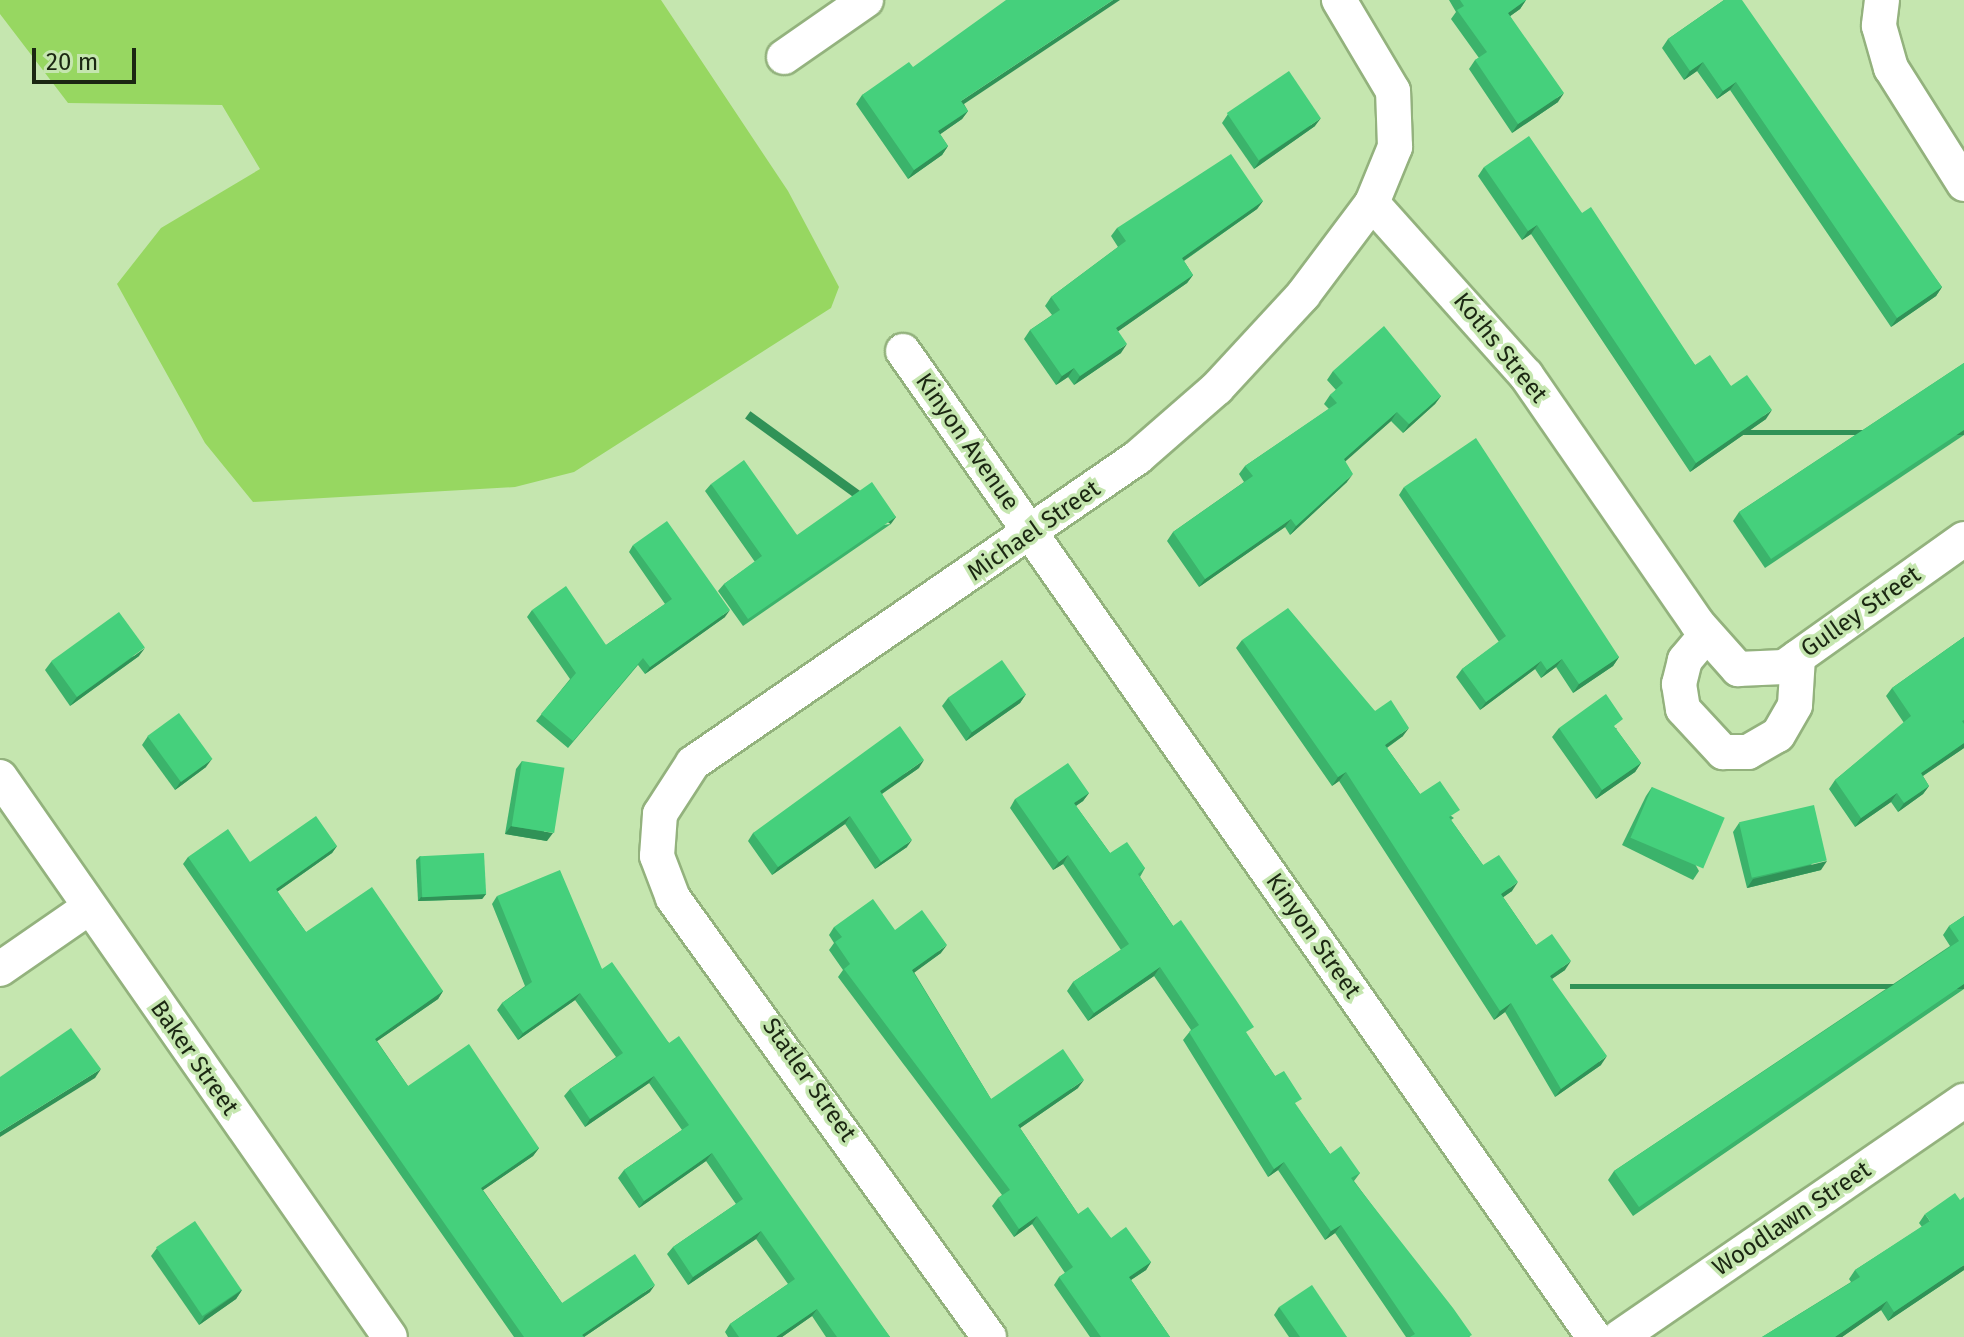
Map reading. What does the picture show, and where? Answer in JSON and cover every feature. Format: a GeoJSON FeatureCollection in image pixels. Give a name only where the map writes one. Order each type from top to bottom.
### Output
{"type":"FeatureCollection","features":[{"type":"Feature","properties":{"kind":"street"},"geometry":{"type":"LineString","coordinates":[[784,57],[866,0]]}},
{"type":"Feature","properties":{"kind":"street"},"geometry":{"type":"LineString","coordinates":[[1339,0],[1377,54],[1397,115],[1395,147],[1372,203]]}},
{"type":"Feature","properties":{"kind":"street"},"geometry":{"type":"LineString","coordinates":[[1882,0],[1879,26],[1891,68],[1964,184]]}},
{"type":"Feature","properties":{"kind":"street","name":"Michael Street"},"geometry":{"type":"LineString","coordinates":[[660,814],[693,763],[1032,534],[1138,457],[1217,388],[1303,295],[1372,203]]}},
{"type":"Feature","properties":{"kind":"street","name":"Koths Street"},"geometry":{"type":"LineString","coordinates":[[1372,203],[1526,375],[1724,659],[1754,673]]}},
{"type":"Feature","properties":{"kind":"street","name":"Kinyon Avenue"},"geometry":{"type":"LineString","coordinates":[[903,351],[1032,534]]}},
{"type":"Feature","properties":{"kind":"street","name":"Kinyon Street"},"geometry":{"type":"LineString","coordinates":[[1032,534],[1594,1337]]}},
{"type":"Feature","properties":{"kind":"street","name":"Gulley Street"},"geometry":{"type":"LineString","coordinates":[[1754,673],[1798,657],[1964,539]]}},
{"type":"Feature","properties":{"kind":"street"},"geometry":{"type":"LineString","coordinates":[[1706,635],[1685,660],[1679,684],[1683,709],[1701,737],[1723,752],[1748,752],[1778,735],[1795,705],[1798,657]]}},
{"type":"Feature","properties":{"kind":"street","name":"Baker Street"},"geometry":{"type":"LineString","coordinates":[[0,777],[390,1337]]}},
{"type":"Feature","properties":{"kind":"street","name":"Statler Street"},"geometry":{"type":"LineString","coordinates":[[660,814],[657,856],[673,898],[989,1337]]}},
{"type":"Feature","properties":{"kind":"street"},"geometry":{"type":"LineString","coordinates":[[0,969],[90,907]]}},
{"type":"Feature","properties":{"kind":"street","name":"Woodlawn Street"},"geometry":{"type":"LineString","coordinates":[[1620,1337],[1964,1101]]}},
{"type":"Feature","properties":{"kind":"green space"},"geometry":{"type":"Polygon","coordinates":[[[0,0],[661,0],[788,191],[839,287],[831,308],[574,472],[515,487],[253,502],[205,443],[117,284],[161,228],[260,169],[222,105],[68,103],[0,14],[0,0]]]}},
{"type":"Feature","properties":{"kind":"building"},"geometry":{"type":"Polygon","coordinates":[[[1006,0],[1113,0],[961,101],[968,111],[938,131],[948,146],[914,170],[862,95],[909,62],[913,67],[1006,0]]]}},
{"type":"Feature","properties":{"kind":"building"},"geometry":{"type":"Polygon","coordinates":[[[1460,0],[1526,0],[1508,13],[1564,93],[1518,124],[1475,60],[1487,52],[1457,10],[1464,6],[1460,0]]]}},
{"type":"Feature","properties":{"kind":"building"},"geometry":{"type":"Polygon","coordinates":[[[1724,0],[1742,0],[1942,287],[1897,318],[1736,82],[1723,91],[1703,62],[1690,71],[1668,39],[1724,0]]]}},
{"type":"Feature","properties":{"kind":"building"},"geometry":{"type":"Polygon","coordinates":[[[1289,71],[1321,118],[1259,160],[1227,113],[1289,71]]]}},
{"type":"Feature","properties":{"kind":"building"},"geometry":{"type":"Polygon","coordinates":[[[1529,136],[1582,213],[1591,207],[1695,365],[1710,355],[1731,386],[1747,375],[1772,410],[1696,463],[1537,225],[1528,231],[1484,167],[1529,136]]]}},
{"type":"Feature","properties":{"kind":"building"},"geometry":{"type":"Polygon","coordinates":[[[1231,154],[1263,201],[1182,258],[1193,275],[1116,328],[1127,344],[1080,376],[1074,368],[1062,376],[1030,330],[1060,310],[1051,297],[1126,241],[1117,228],[1231,154]]]}},
{"type":"Feature","properties":{"kind":"building"},"geometry":{"type":"Polygon","coordinates":[[[1384,326],[1441,396],[1409,424],[1397,412],[1344,459],[1353,474],[1296,526],[1291,519],[1205,579],[1173,532],[1253,476],[1245,466],[1337,403],[1330,395],[1343,383],[1333,371],[1384,326]]]}},
{"type":"Feature","properties":{"kind":"building"},"geometry":{"type":"Polygon","coordinates":[[[1964,363],[1964,430],[1771,559],[1739,512],[1964,363]]]}},
{"type":"Feature","properties":{"kind":"building"},"geometry":{"type":"Polygon","coordinates":[[[1476,438],[1619,657],[1579,684],[1562,659],[1547,670],[1541,661],[1486,702],[1462,669],[1506,636],[1404,487],[1476,438]]]}},
{"type":"Feature","properties":{"kind":"building"},"geometry":{"type":"Polygon","coordinates":[[[744,460],[797,535],[872,482],[896,517],[748,619],[724,584],[762,556],[711,484],[744,460]]]}},
{"type":"Feature","properties":{"kind":"building"},"geometry":{"type":"Polygon","coordinates":[[[667,521],[730,610],[650,667],[643,658],[573,741],[541,714],[576,673],[532,610],[566,586],[606,645],[672,599],[633,545],[667,521]]]}},
{"type":"Feature","properties":{"kind":"building"},"geometry":{"type":"Polygon","coordinates":[[[1288,608],[1375,711],[1391,700],[1409,728],[1385,745],[1420,794],[1440,781],[1460,810],[1449,817],[1483,865],[1499,855],[1518,882],[1501,894],[1536,945],[1552,934],[1571,961],[1550,976],[1607,1056],[1561,1089],[1511,1003],[1500,1011],[1346,772],[1338,777],[1242,640],[1288,608]]]}},
{"type":"Feature","properties":{"kind":"building"},"geometry":{"type":"Polygon","coordinates":[[[119,612],[145,648],[77,697],[51,661],[119,612]]]}},
{"type":"Feature","properties":{"kind":"building"},"geometry":{"type":"Polygon","coordinates":[[[1964,637],[1964,743],[1921,773],[1929,786],[1904,803],[1897,793],[1861,818],[1835,780],[1911,716],[1892,688],[1964,637]]]}},
{"type":"Feature","properties":{"kind":"building"},"geometry":{"type":"Polygon","coordinates":[[[1002,660],[1026,694],[972,732],[948,698],[1002,660]]]}},
{"type":"Feature","properties":{"kind":"building"},"geometry":{"type":"Polygon","coordinates":[[[1606,694],[1623,719],[1614,726],[1641,763],[1602,790],[1559,728],[1606,694]]]}},
{"type":"Feature","properties":{"kind":"building"},"geometry":{"type":"Polygon","coordinates":[[[179,713],[213,759],[181,782],[147,736],[179,713]]]}},
{"type":"Feature","properties":{"kind":"building"},"geometry":{"type":"Polygon","coordinates":[[[900,726],[924,760],[880,791],[912,840],[881,862],[850,816],[778,867],[753,833],[900,726]]]}},
{"type":"Feature","properties":{"kind":"building"},"geometry":{"type":"Polygon","coordinates":[[[522,761],[564,768],[554,833],[512,826],[522,761]]]}},
{"type":"Feature","properties":{"kind":"building"},"geometry":{"type":"Polygon","coordinates":[[[1068,763],[1089,793],[1074,803],[1110,853],[1127,842],[1145,868],[1138,874],[1173,926],[1181,920],[1254,1027],[1246,1032],[1275,1076],[1284,1071],[1302,1099],[1295,1103],[1330,1154],[1341,1146],[1360,1173],[1351,1178],[1472,1335],[1410,1337],[1415,1334],[1341,1225],[1331,1231],[1284,1162],[1274,1169],[1189,1032],[1199,1025],[1160,967],[1094,1013],[1073,982],[1129,944],[1068,855],[1059,862],[1015,799],[1068,763]]]}},
{"type":"Feature","properties":{"kind":"building"},"geometry":{"type":"Polygon","coordinates":[[[1652,787],[1725,818],[1703,868],[1631,838],[1652,787]]]}},
{"type":"Feature","properties":{"kind":"building"},"geometry":{"type":"Polygon","coordinates":[[[1814,805],[1827,861],[1752,878],[1739,822],[1814,805]]]}},
{"type":"Feature","properties":{"kind":"building"},"geometry":{"type":"Polygon","coordinates":[[[316,816],[337,846],[276,889],[306,932],[372,887],[443,991],[375,1039],[408,1086],[469,1044],[539,1148],[481,1188],[562,1303],[635,1254],[655,1285],[582,1335],[584,1337],[524,1337],[188,857],[228,829],[250,862],[316,816]]]}},
{"type":"Feature","properties":{"kind":"building"},"geometry":{"type":"Polygon","coordinates":[[[484,853],[486,894],[422,897],[420,856],[484,853]]]}},
{"type":"Feature","properties":{"kind":"building"},"geometry":{"type":"Polygon","coordinates":[[[560,870],[602,969],[612,962],[669,1043],[679,1036],[890,1337],[837,1337],[817,1309],[776,1337],[739,1337],[730,1324],[795,1279],[761,1231],[693,1277],[673,1247],[743,1199],[712,1153],[644,1201],[624,1170],[689,1125],[654,1076],[590,1119],[570,1089],[623,1053],[580,993],[523,1033],[502,1003],[532,982],[497,896],[560,870]]]}},
{"type":"Feature","properties":{"kind":"building"},"geometry":{"type":"Polygon","coordinates":[[[873,899],[895,930],[922,910],[947,945],[912,970],[991,1099],[1063,1049],[1084,1080],[1018,1125],[1078,1214],[1088,1207],[1111,1238],[1126,1227],[1151,1262],[1129,1277],[1170,1337],[1101,1337],[1059,1277],[1073,1267],[1037,1216],[1019,1229],[998,1198],[1010,1190],[844,969],[850,964],[835,942],[842,937],[834,927],[873,899]]]}},
{"type":"Feature","properties":{"kind":"building"},"geometry":{"type":"Polygon","coordinates":[[[1964,916],[1964,984],[1639,1207],[1614,1171],[1959,941],[1949,926],[1964,916]]]}},
{"type":"Feature","properties":{"kind":"building"},"geometry":{"type":"Polygon","coordinates":[[[71,1028],[101,1069],[0,1132],[0,1077],[71,1028]]]}},
{"type":"Feature","properties":{"kind":"building"},"geometry":{"type":"Polygon","coordinates":[[[1955,1193],[1960,1200],[1964,1197],[1964,1265],[1894,1312],[1887,1301],[1835,1337],[1762,1337],[1860,1277],[1855,1270],[1930,1221],[1925,1214],[1955,1193]]]}},
{"type":"Feature","properties":{"kind":"building"},"geometry":{"type":"Polygon","coordinates":[[[195,1221],[241,1290],[202,1316],[156,1247],[195,1221]]]}},
{"type":"Feature","properties":{"kind":"building"},"geometry":{"type":"Polygon","coordinates":[[[1312,1285],[1347,1337],[1300,1337],[1279,1307],[1312,1285]]]}}]}
